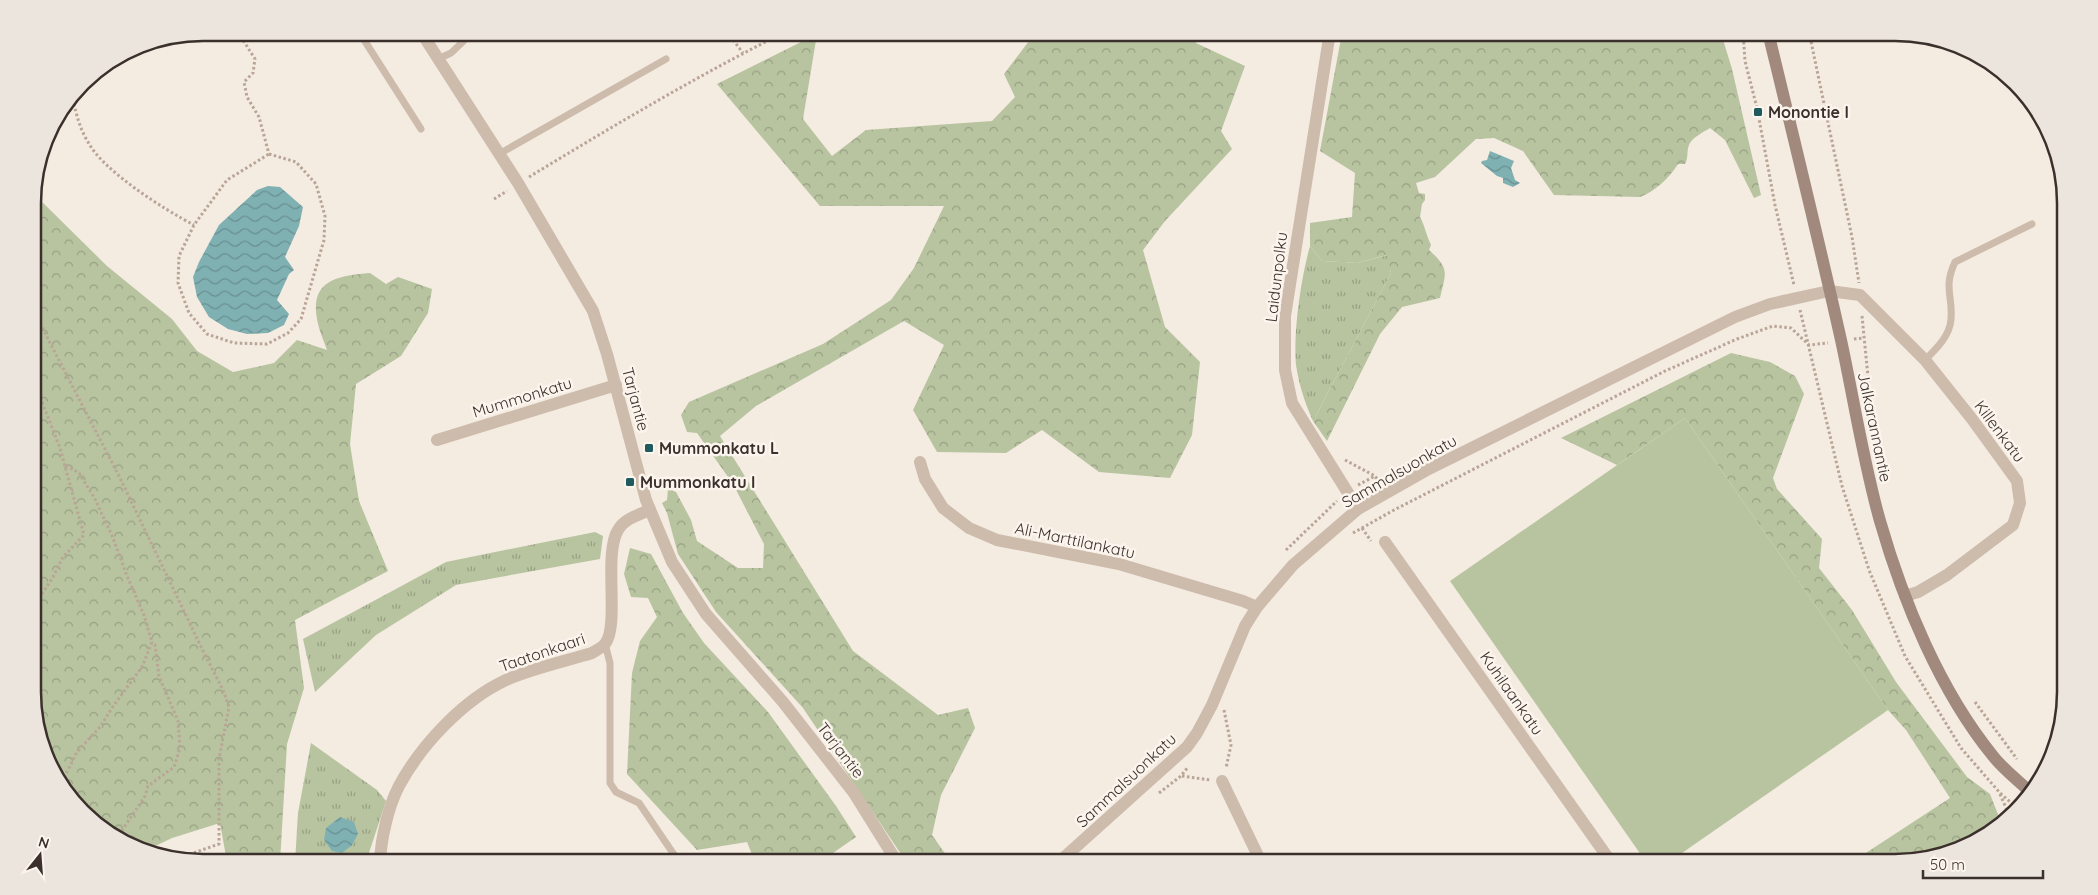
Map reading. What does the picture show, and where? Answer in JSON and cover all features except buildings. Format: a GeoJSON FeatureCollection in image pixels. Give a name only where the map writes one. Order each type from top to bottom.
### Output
{"type":"FeatureCollection","features":[{"type":"Feature","properties":{"kind":"main road","name":"Jalkarannantie"},"geometry":{"type":"LineString","coordinates":[[1770,41],[1801,164],[1841,341],[1855,415],[1880,521],[1906,596],[1930,651],[1956,703],[1994,757],[2025,787]]}},
{"type":"Feature","properties":{"kind":"street","name":"Tarjantie"},"geometry":{"type":"LineString","coordinates":[[427,41],[518,184],[593,311],[616,385],[650,510],[672,562],[706,614],[783,702],[854,793],[892,854]]}},
{"type":"Feature","properties":{"kind":"street","name":"Laidunpolku"},"geometry":{"type":"LineString","coordinates":[[1329,41],[1285,316],[1285,370],[1292,403],[1358,510]]}},
{"type":"Feature","properties":{"kind":"street","name":"Sammalsuonkatu"},"geometry":{"type":"LineString","coordinates":[[1068,853],[1187,747],[1197,733],[1212,704],[1245,626],[1256,607],[1293,565],[1358,510],[1425,471],[1735,318],[1770,304],[1829,292]]}},
{"type":"Feature","properties":{"kind":"street"},"geometry":{"type":"LineString","coordinates":[[1829,292],[1860,295]]}},
{"type":"Feature","properties":{"kind":"street","name":"Killenkatu"},"geometry":{"type":"LineString","coordinates":[[1860,295],[1924,360],[1972,419],[2018,481],[2020,503],[2013,526],[1947,576],[1918,592],[1906,596]]}},
{"type":"Feature","properties":{"kind":"street","name":"Mummonkatu"},"geometry":{"type":"LineString","coordinates":[[437,440],[616,385]]}},
{"type":"Feature","properties":{"kind":"street","name":"Ali-Marttilankatu"},"geometry":{"type":"LineString","coordinates":[[920,462],[925,480],[943,508],[969,528],[998,540],[1119,564],[1243,601],[1256,607]]}},
{"type":"Feature","properties":{"kind":"street","name":"Taatonkaari"},"geometry":{"type":"LineString","coordinates":[[380,854],[381,838],[398,786],[430,741],[468,704],[507,680],[592,653],[605,644],[610,627],[612,562],[617,531],[624,523],[650,510]]}},
{"type":"Feature","properties":{"kind":"street","name":"Kuhilaankatu"},"geometry":{"type":"LineString","coordinates":[[1386,542],[1605,853]]}},
{"type":"Feature","properties":{"kind":"street"},"geometry":{"type":"LineString","coordinates":[[1222,781],[1257,853]]}},
{"type":"Feature","properties":{"kind":"lane"},"geometry":{"type":"LineString","coordinates":[[365,41],[421,129]]}},
{"type":"Feature","properties":{"kind":"lane"},"geometry":{"type":"LineString","coordinates":[[438,59],[451,52],[463,41]]}},
{"type":"Feature","properties":{"kind":"lane"},"geometry":{"type":"LineString","coordinates":[[499,154],[666,59]]}},
{"type":"Feature","properties":{"kind":"lane"},"geometry":{"type":"LineString","coordinates":[[1924,360],[1939,346],[1951,320],[1949,275],[1955,262],[2032,224]]}},
{"type":"Feature","properties":{"kind":"lane"},"geometry":{"type":"LineString","coordinates":[[605,644],[610,662],[610,783],[616,792],[639,803],[673,854]]}},
{"type":"Feature","properties":{"kind":"path"},"geometry":{"type":"LineString","coordinates":[[244,41],[255,58],[253,73],[244,82],[247,97],[259,117],[269,154]]}},
{"type":"Feature","properties":{"kind":"path"},"geometry":{"type":"LineString","coordinates":[[734,41],[743,53]]}},
{"type":"Feature","properties":{"kind":"path"},"geometry":{"type":"LineString","coordinates":[[494,199],[630,116],[767,41]]}},
{"type":"Feature","properties":{"kind":"path"},"geometry":{"type":"LineString","coordinates":[[1744,41],[1745,61],[1757,108],[1775,205],[1842,486],[1869,570],[1901,647],[1961,748],[2000,793],[2011,803]]}},
{"type":"Feature","properties":{"kind":"path"},"geometry":{"type":"LineString","coordinates":[[1811,41],[1852,237],[1860,295],[1873,425]]}},
{"type":"Feature","properties":{"kind":"path"},"geometry":{"type":"LineString","coordinates":[[75,105],[88,144],[110,168],[170,213],[194,225]]}},
{"type":"Feature","properties":{"kind":"path"},"geometry":{"type":"LineString","coordinates":[[269,154],[296,162],[316,184],[325,216],[324,240],[301,319],[288,333],[267,344],[234,343],[207,334],[189,313],[178,283],[180,251],[194,225],[227,180],[269,154]]}},
{"type":"Feature","properties":{"kind":"path"},"geometry":{"type":"LineString","coordinates":[[1394,510],[1665,371],[1737,339],[1772,326],[1791,328],[1809,345]]}},
{"type":"Feature","properties":{"kind":"path"},"geometry":{"type":"LineString","coordinates":[[42,327],[120,478],[223,690],[228,707],[219,759],[219,844],[193,853]]}},
{"type":"Feature","properties":{"kind":"path"},"geometry":{"type":"LineString","coordinates":[[1809,345],[1863,338]]}},
{"type":"Feature","properties":{"kind":"path"},"geometry":{"type":"LineString","coordinates":[[41,595],[63,557],[84,535],[64,464],[42,403]]}},
{"type":"Feature","properties":{"kind":"path"},"geometry":{"type":"LineString","coordinates":[[1321,450],[1375,476]]}},
{"type":"Feature","properties":{"kind":"path"},"geometry":{"type":"LineString","coordinates":[[64,464],[79,473],[95,499],[113,538],[144,615],[152,642],[155,645],[158,676],[178,721],[180,752],[174,767],[148,786],[145,796],[121,832]]}},
{"type":"Feature","properties":{"kind":"path"},"geometry":{"type":"LineString","coordinates":[[65,775],[77,752],[100,727],[142,667],[152,642]]}},
{"type":"Feature","properties":{"kind":"path"},"geometry":{"type":"LineString","coordinates":[[1973,700],[2018,761]]}},
{"type":"Feature","properties":{"kind":"path"},"geometry":{"type":"LineString","coordinates":[[1181,776],[1222,781]]}},
{"type":"Feature","properties":{"kind":"path"},"geometry":{"type":"LineString","coordinates":[[2000,793],[2006,808]]}},
{"type":"Feature","properties":{"kind":"green space"},"geometry":{"type":"Polygon","coordinates":[[[803,41],[816,41],[803,119],[832,156],[866,130],[992,121],[1015,97],[1004,74],[1029,41],[1196,41],[1196,43],[1245,66],[1221,131],[1232,149],[1165,221],[1143,250],[1165,327],[1200,362],[1192,435],[1170,478],[1099,472],[1042,430],[1006,453],[937,452],[913,410],[944,345],[904,321],[756,406],[720,436],[853,651],[938,715],[968,708],[975,728],[941,795],[932,835],[945,854],[901,854],[803,708],[716,612],[678,554],[667,513],[662,503],[667,500],[668,489],[676,492],[691,520],[697,541],[738,568],[763,568],[764,544],[733,484],[697,433],[687,432],[681,415],[689,402],[823,344],[891,300],[914,268],[944,206],[820,206],[717,84],[803,41]]]}},
{"type":"Feature","properties":{"kind":"green space"},"geometry":{"type":"Polygon","coordinates":[[[1341,41],[1723,41],[1732,69],[1761,195],[1754,198],[1725,140],[1710,128],[1691,141],[1685,164],[1678,164],[1662,184],[1640,197],[1554,195],[1523,151],[1494,138],[1476,139],[1435,177],[1416,183],[1419,193],[1425,194],[1420,217],[1431,245],[1429,250],[1436,256],[1445,271],[1440,298],[1402,307],[1380,334],[1327,441],[1313,421],[1391,273],[1387,255],[1357,263],[1322,261],[1310,246],[1310,223],[1352,217],[1355,173],[1320,151],[1341,41]]]}},
{"type":"Feature","properties":{"kind":"green space"},"geometry":{"type":"Polygon","coordinates":[[[42,202],[107,266],[172,319],[197,351],[233,372],[274,363],[297,340],[327,350],[318,324],[317,298],[327,284],[336,279],[370,273],[386,284],[398,277],[432,289],[428,313],[401,356],[356,384],[350,444],[359,501],[388,571],[295,620],[304,688],[287,744],[280,854],[226,854],[220,823],[172,838],[156,846],[122,832],[105,820],[75,790],[63,772],[47,733],[41,691],[42,202]]]}},
{"type":"Feature","properties":{"kind":"green space"},"geometry":{"type":"Polygon","coordinates":[[[1310,246],[1322,261],[1357,263],[1388,255],[1391,273],[1313,421],[1301,387],[1295,352],[1298,305],[1310,246]]]}},
{"type":"Feature","properties":{"kind":"green space"},"geometry":{"type":"Polygon","coordinates":[[[1731,353],[1770,362],[1795,376],[1804,394],[1773,478],[1777,489],[1822,539],[1819,568],[1852,610],[1896,682],[1967,777],[1990,794],[1998,815],[1985,826],[1966,837],[1926,851],[1866,853],[1950,798],[1906,730],[1888,710],[1685,418],[1617,465],[1561,438],[1731,353]]]}},
{"type":"Feature","properties":{"kind":"green space"},"geometry":{"type":"Polygon","coordinates":[[[1685,418],[1888,710],[1682,853],[1640,853],[1450,581],[1685,418]]]}},
{"type":"Feature","properties":{"kind":"green space"},"geometry":{"type":"Polygon","coordinates":[[[595,532],[603,536],[600,559],[456,585],[376,635],[315,692],[303,639],[446,562],[595,532]]]}},
{"type":"Feature","properties":{"kind":"green space"},"geometry":{"type":"Polygon","coordinates":[[[630,548],[651,554],[683,613],[704,643],[768,712],[856,837],[832,854],[752,854],[747,842],[697,850],[627,774],[632,673],[640,641],[657,617],[648,598],[631,597],[624,574],[630,548]]]}},
{"type":"Feature","properties":{"kind":"green space"},"geometry":{"type":"Polygon","coordinates":[[[311,743],[377,790],[386,801],[369,854],[295,854],[298,813],[311,743]]]}},
{"type":"Feature","properties":{"kind":"water"},"geometry":{"type":"Polygon","coordinates":[[[1490,151],[1514,161],[1511,168],[1515,180],[1520,183],[1513,187],[1503,183],[1503,178],[1497,176],[1481,163],[1487,160],[1490,151]]]}},
{"type":"Feature","properties":{"kind":"water"},"geometry":{"type":"Polygon","coordinates":[[[268,186],[280,187],[303,207],[299,226],[285,257],[294,270],[289,274],[277,300],[289,314],[284,325],[268,333],[247,334],[228,329],[209,317],[197,297],[193,277],[219,225],[257,190],[268,186]]]}},
{"type":"Feature","properties":{"kind":"water"},"geometry":{"type":"Polygon","coordinates":[[[340,817],[354,822],[358,834],[352,845],[342,853],[332,851],[324,840],[326,828],[340,817]]]}},
{"type":"Feature","properties":{"kind":"place","name":"Monontie I"},"geometry":{"type":"Point","coordinates":[1758,112]}},
{"type":"Feature","properties":{"kind":"place","name":"Mummonkatu L"},"geometry":{"type":"Point","coordinates":[649,448]}},
{"type":"Feature","properties":{"kind":"place","name":"Mummonkatu I"},"geometry":{"type":"Point","coordinates":[630,482]}}]}
